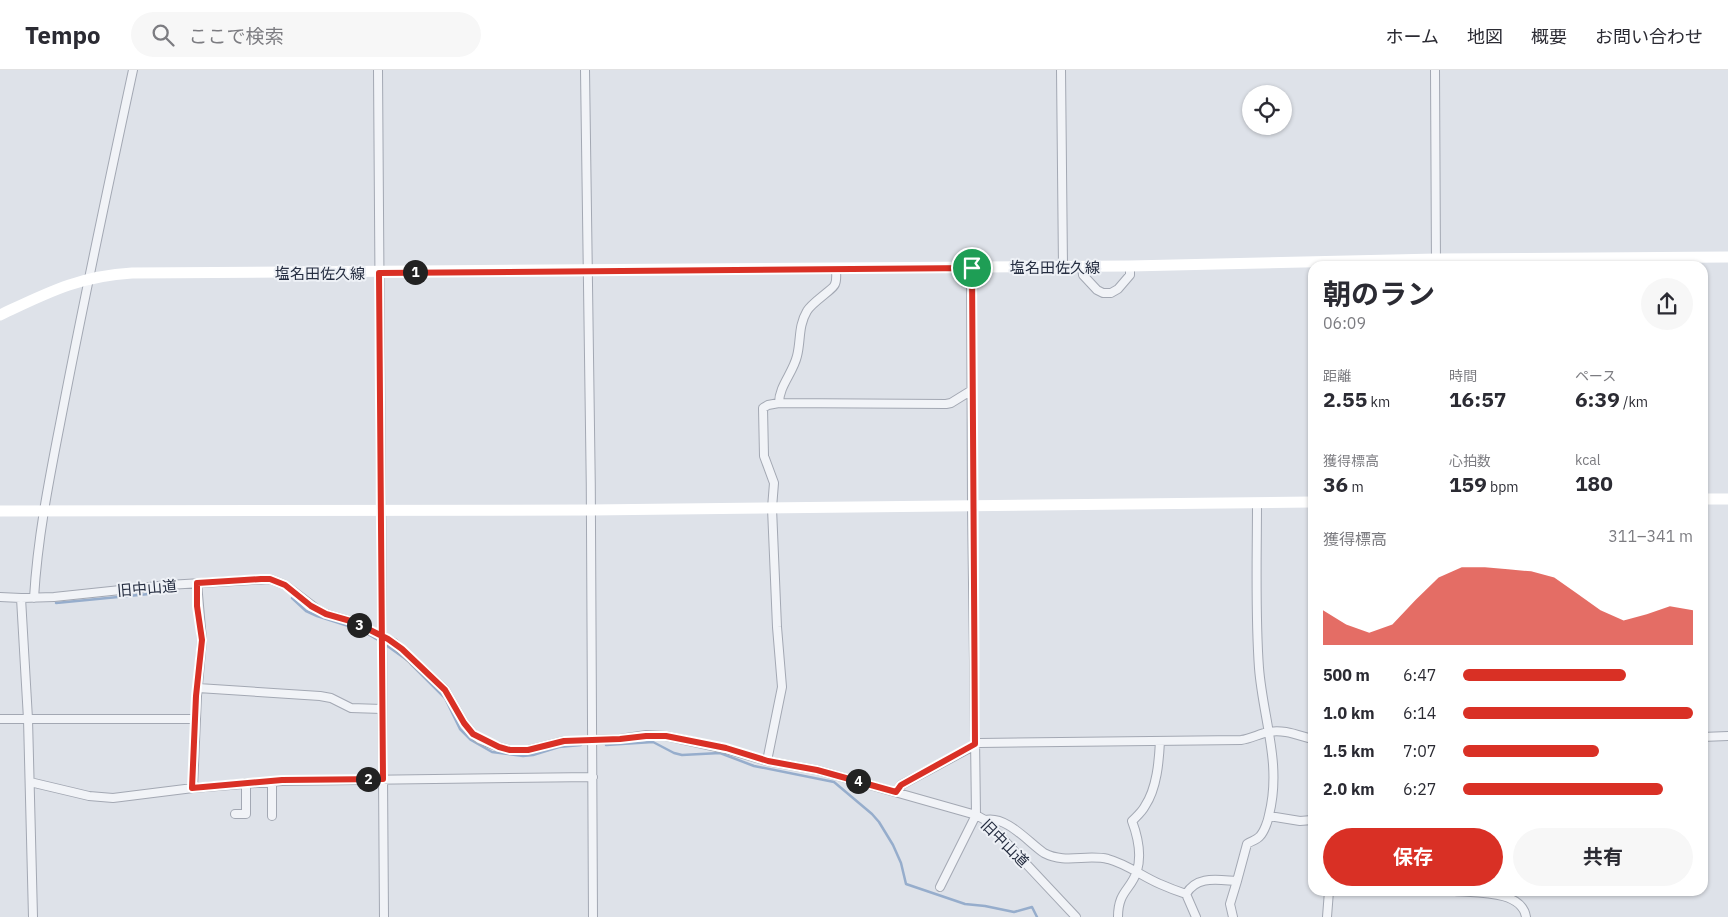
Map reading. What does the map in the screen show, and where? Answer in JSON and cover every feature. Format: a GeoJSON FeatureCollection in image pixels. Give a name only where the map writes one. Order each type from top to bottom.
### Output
{"type":"FeatureCollection","features":[{"type":"Feature","properties":{"kind":"main road","name":"塩名田佐久線"},"geometry":{"type":"LineString","coordinates":[[1610,261],[1728,257]]}},
{"type":"Feature","properties":{"kind":"main road","name":"塩名田佐久線"},"geometry":{"type":"LineString","coordinates":[[0,315],[54,290],[88,279],[132,274],[1308,264]]}},
{"type":"Feature","properties":{"kind":"main road"},"geometry":{"type":"LineString","coordinates":[[1708,500],[1728,499]]}},
{"type":"Feature","properties":{"kind":"main road"},"geometry":{"type":"LineString","coordinates":[[0,511],[590,510],[1308,502]]}},
{"type":"Feature","properties":{"kind":"street"},"geometry":{"type":"LineString","coordinates":[[34,598],[36,558],[44,511],[88,279],[133,70]]}},
{"type":"Feature","properties":{"kind":"street"},"geometry":{"type":"LineString","coordinates":[[378,70],[384,917]]}},
{"type":"Feature","properties":{"kind":"street"},"geometry":{"type":"LineString","coordinates":[[585,70],[588,162],[587,270],[593,739],[593,917]]}},
{"type":"Feature","properties":{"kind":"street"},"geometry":{"type":"LineString","coordinates":[[1061,70],[1063,267]]}},
{"type":"Feature","properties":{"kind":"street"},"geometry":{"type":"LineString","coordinates":[[1436,70],[1436,261]]}},
{"type":"Feature","properties":{"kind":"street"},"geometry":{"type":"LineString","coordinates":[[1082,267],[1083,275],[1097,290],[1103,293],[1111,293],[1118,289],[1130,275],[1130,266]]}},
{"type":"Feature","properties":{"kind":"street"},"geometry":{"type":"LineString","coordinates":[[940,887],[976,815],[972,506],[972,268]]}},
{"type":"Feature","properties":{"kind":"street"},"geometry":{"type":"LineString","coordinates":[[779,403],[779,395],[798,355],[802,322],[808,310],[819,297],[835,285],[836,269]]}},
{"type":"Feature","properties":{"kind":"street"},"geometry":{"type":"LineString","coordinates":[[768,761],[782,687],[777,627],[772,508],[774,483],[764,456],[763,412],[765,406],[779,403],[946,404],[972,390]]}},
{"type":"Feature","properties":{"kind":"street"},"geometry":{"type":"LineString","coordinates":[[1233,917],[1230,904],[1247,844],[1260,837],[1269,816],[1274,780],[1274,760],[1259,669],[1257,503]]}},
{"type":"Feature","properties":{"kind":"street","name":"旧中山道"},"geometry":{"type":"LineString","coordinates":[[0,597],[34,598],[197,583],[270,579],[285,585],[311,606],[326,614],[354,622],[383,636],[402,649],[445,690],[469,730],[479,739],[489,744],[521,751],[564,741],[666,736],[726,748],[768,761],[817,770],[976,815],[985,820],[1076,917]]}},
{"type":"Feature","properties":{"kind":"street"},"geometry":{"type":"LineString","coordinates":[[192,788],[195,719],[202,640],[197,606],[197,583]]}},
{"type":"Feature","properties":{"kind":"street"},"geometry":{"type":"LineString","coordinates":[[21,598],[28,719],[33,917]]}},
{"type":"Feature","properties":{"kind":"street"},"geometry":{"type":"LineString","coordinates":[[198,688],[320,696],[332,698],[351,708],[382,709]]}},
{"type":"Feature","properties":{"kind":"street"},"geometry":{"type":"LineString","coordinates":[[0,719],[195,719]]}},
{"type":"Feature","properties":{"kind":"street"},"geometry":{"type":"LineString","coordinates":[[896,792],[901,785],[979,743],[1241,740],[1268,732],[1291,732],[1308,738]]}},
{"type":"Feature","properties":{"kind":"street"},"geometry":{"type":"LineString","coordinates":[[1708,736],[1728,736]]}},
{"type":"Feature","properties":{"kind":"street"},"geometry":{"type":"LineString","coordinates":[[1118,917],[1120,899],[1136,872],[1139,844],[1132,821],[1146,806],[1149,798],[1159,758],[1160,741]]}},
{"type":"Feature","properties":{"kind":"street"},"geometry":{"type":"LineString","coordinates":[[30,782],[89,796],[113,798],[246,783],[383,779],[593,777]]}},
{"type":"Feature","properties":{"kind":"street"},"geometry":{"type":"LineString","coordinates":[[272,782],[272,816]]}},
{"type":"Feature","properties":{"kind":"street"},"geometry":{"type":"LineString","coordinates":[[235,814],[246,814],[246,783]]}},
{"type":"Feature","properties":{"kind":"street"},"geometry":{"type":"LineString","coordinates":[[1269,816],[1300,821],[1308,820]]}},
{"type":"Feature","properties":{"kind":"street"},"geometry":{"type":"LineString","coordinates":[[985,820],[990,819],[1003,823],[1051,857],[1059,859],[1100,858],[1119,863],[1160,884],[1186,894],[1196,917]]}},
{"type":"Feature","properties":{"kind":"street"},"geometry":{"type":"LineString","coordinates":[[1186,894],[1195,883],[1201,880],[1237,881]]}},
{"type":"Feature","properties":{"kind":"street"},"geometry":{"type":"LineString","coordinates":[[1326,917],[1328,896]]}},
{"type":"Feature","properties":{"kind":"street"},"geometry":{"type":"LineString","coordinates":[[1500,896],[1510,898],[1521,905],[1526,917]]}},
{"type":"Feature","properties":{"kind":"waterway"},"geometry":{"type":"LineString","coordinates":[[56,603],[149,594]]}},
{"type":"Feature","properties":{"kind":"waterway"},"geometry":{"type":"LineString","coordinates":[[292,598],[306,611],[361,630],[378,640]]}},
{"type":"Feature","properties":{"kind":"waterway"},"geometry":{"type":"LineString","coordinates":[[386,645],[407,660]]}},
{"type":"Feature","properties":{"kind":"waterway"},"geometry":{"type":"LineString","coordinates":[[411,664],[445,698],[460,729],[471,740],[492,752],[523,756],[559,747],[581,745]]}},
{"type":"Feature","properties":{"kind":"waterway"},"geometry":{"type":"LineString","coordinates":[[606,745],[653,742],[682,755],[720,753],[754,766],[834,782],[879,822],[901,863],[906,884],[965,904],[1014,912],[1032,907],[1037,917]]}},
{"type":"Feature","properties":{"kind":"route"},"geometry":{"type":"LineString","coordinates":[[972,268],[379,273],[383,636],[383,779],[282,780],[192,788],[196,696],[202,640],[197,606],[197,583],[261,579],[270,579],[285,585],[318,610],[354,622],[383,636],[388,639],[402,649],[445,690],[464,723],[473,734],[489,744],[510,750],[528,750],[564,741],[620,739],[655,735],[666,736],[726,748],[747,756],[817,770],[896,792],[901,785],[975,744],[972,268]]}}]}
